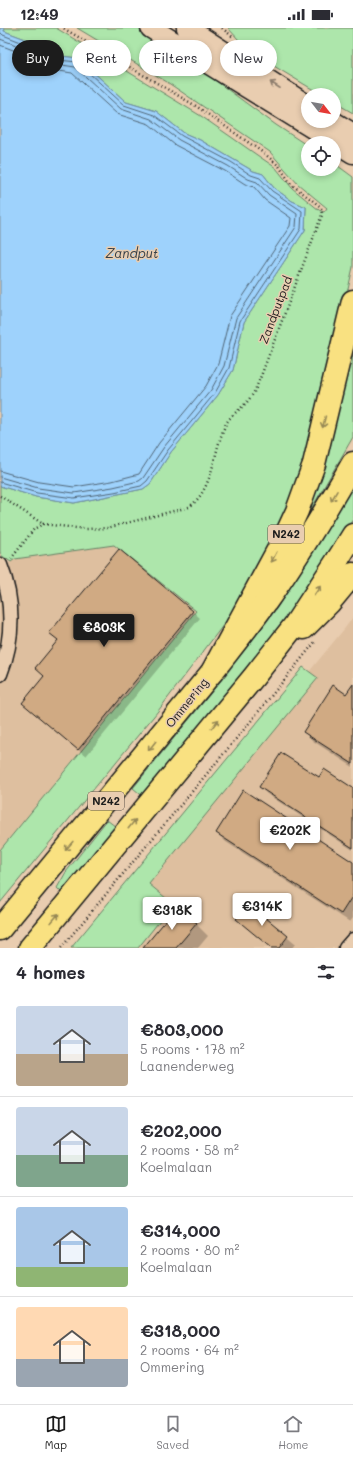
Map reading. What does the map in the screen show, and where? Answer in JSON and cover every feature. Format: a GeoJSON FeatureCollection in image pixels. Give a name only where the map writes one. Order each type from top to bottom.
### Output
{"type":"FeatureCollection","features":[{"type":"Feature","properties":{"kind":"main road","name":"N242"},"geometry":{"type":"LineString","coordinates":[[212,672],[285,537],[297,511],[314,464],[353,301]]}},
{"type":"Feature","properties":{"kind":"main road","name":"Ommering"},"geometry":{"type":"LineString","coordinates":[[0,929],[212,672],[282,580],[353,462]]}},
{"type":"Feature","properties":{"kind":"main road","name":"N242"},"geometry":{"type":"LineString","coordinates":[[30,948],[253,678],[294,626],[346,566],[353,535]]}},
{"type":"Feature","properties":{"kind":"street"},"geometry":{"type":"LineString","coordinates":[[151,28],[199,40]]}},
{"type":"Feature","properties":{"kind":"street"},"geometry":{"type":"LineString","coordinates":[[187,28],[202,40]]}},
{"type":"Feature","properties":{"kind":"street"},"geometry":{"type":"LineString","coordinates":[[212,47],[301,102]]}},
{"type":"Feature","properties":{"kind":"street"},"geometry":{"type":"LineString","coordinates":[[212,48],[353,153]]}},
{"type":"Feature","properties":{"kind":"street"},"geometry":{"type":"LineString","coordinates":[[341,127],[353,134]]}},
{"type":"Feature","properties":{"kind":"street"},"geometry":{"type":"LineString","coordinates":[[0,565],[6,588],[10,623],[10,642],[0,674]]}},
{"type":"Feature","properties":{"kind":"street"},"geometry":{"type":"LineString","coordinates":[[346,948],[353,940]]}},
{"type":"Feature","properties":{"kind":"path","name":"Zandputpad"},"geometry":{"type":"LineString","coordinates":[[43,524],[85,529],[107,528],[189,507],[195,502],[208,480],[228,420],[250,399],[261,376],[322,215],[320,207],[291,184],[279,166],[265,154],[196,106],[63,28]]}},
{"type":"Feature","properties":{"kind":"path"},"geometry":{"type":"LineString","coordinates":[[0,496],[43,524],[31,533],[12,558],[0,565]]}},
{"type":"Feature","properties":{"kind":"path"},"geometry":{"type":"LineString","coordinates":[[61,948],[241,734],[319,637]]}},
{"type":"Feature","properties":{"kind":"shaded area"},"geometry":{"type":"Polygon","coordinates":[[[114,545],[196,611],[0,850],[0,569],[15,559],[114,545]]]}},
{"type":"Feature","properties":{"kind":"shaded area"},"geometry":{"type":"Polygon","coordinates":[[[353,617],[353,948],[82,948],[345,628],[353,617]]]}},
{"type":"Feature","properties":{"kind":"green space"},"geometry":{"type":"Polygon","coordinates":[[[4,28],[56,28],[76,40],[72,40],[72,57],[64,56],[64,40],[28,40],[4,31],[4,28]]]}},
{"type":"Feature","properties":{"kind":"green space"},"geometry":{"type":"Polygon","coordinates":[[[77,28],[139,28],[159,40],[139,40],[139,65],[131,60],[131,40],[97,40],[77,28]]]}},
{"type":"Feature","properties":{"kind":"green space"},"geometry":{"type":"Polygon","coordinates":[[[228,28],[353,28],[353,113],[341,106],[341,88],[310,88],[277,68],[277,40],[239,40],[228,28]]]}},
{"type":"Feature","properties":{"kind":"green space"},"geometry":{"type":"Polygon","coordinates":[[[131,74],[201,116],[276,168],[292,188],[319,210],[324,212],[327,208],[298,184],[270,152],[157,76],[209,76],[301,141],[301,176],[341,176],[341,168],[353,177],[353,267],[332,361],[300,489],[253,583],[158,711],[0,903],[0,850],[196,611],[114,545],[15,559],[11,562],[2,556],[0,552],[0,486],[36,497],[74,503],[143,489],[150,484],[171,452],[218,395],[233,370],[244,322],[305,230],[306,207],[292,201],[274,188],[263,174],[253,171],[200,140],[184,133],[156,111],[126,102],[98,76],[131,76],[131,74]]]}},
{"type":"Feature","properties":{"kind":"green space"},"geometry":{"type":"Polygon","coordinates":[[[353,337],[353,437],[295,537],[353,337]]]}},
{"type":"Feature","properties":{"kind":"green space"},"geometry":{"type":"Polygon","coordinates":[[[353,484],[353,519],[309,590],[146,799],[133,788],[228,672],[278,606],[353,484]]]}},
{"type":"Feature","properties":{"kind":"green space"},"geometry":{"type":"Polygon","coordinates":[[[303,667],[318,678],[149,884],[173,904],[138,948],[71,948],[303,667]]]}},
{"type":"Feature","properties":{"kind":"green space"},"geometry":{"type":"Polygon","coordinates":[[[107,820],[120,830],[63,894],[57,888],[66,872],[107,820]]]}},
{"type":"Feature","properties":{"kind":"water","name":"Zandput"},"geometry":{"type":"Polygon","coordinates":[[[0,28],[4,28],[4,31],[28,40],[12,40],[12,76],[64,76],[64,56],[72,57],[72,76],[98,76],[126,102],[156,111],[184,133],[200,140],[253,171],[263,174],[274,188],[292,201],[306,207],[305,230],[244,322],[233,370],[218,395],[171,452],[150,484],[143,489],[74,503],[36,497],[0,486],[0,28]]]}},
{"type":"Feature","properties":{"kind":"building"},"geometry":{"type":"Polygon","coordinates":[[[119,549],[193,611],[78,750],[22,703],[44,676],[35,668],[58,640],[49,633],[119,549]]]}},
{"type":"Feature","properties":{"kind":"building"},"geometry":{"type":"Polygon","coordinates":[[[353,684],[353,764],[303,732],[333,685],[346,694],[353,684]]]}},
{"type":"Feature","properties":{"kind":"building"},"geometry":{"type":"Polygon","coordinates":[[[281,753],[319,777],[324,769],[353,788],[353,848],[259,787],[281,753]]]}},
{"type":"Feature","properties":{"kind":"building"},"geometry":{"type":"Polygon","coordinates":[[[243,790],[353,862],[353,895],[341,914],[216,833],[243,790]]]}},
{"type":"Feature","properties":{"kind":"building"},"geometry":{"type":"Polygon","coordinates":[[[249,904],[288,936],[279,948],[271,948],[236,919],[249,904]]]}},
{"type":"Feature","properties":{"kind":"building"},"geometry":{"type":"Polygon","coordinates":[[[177,907],[197,923],[176,948],[143,948],[177,907]]]}}]}
